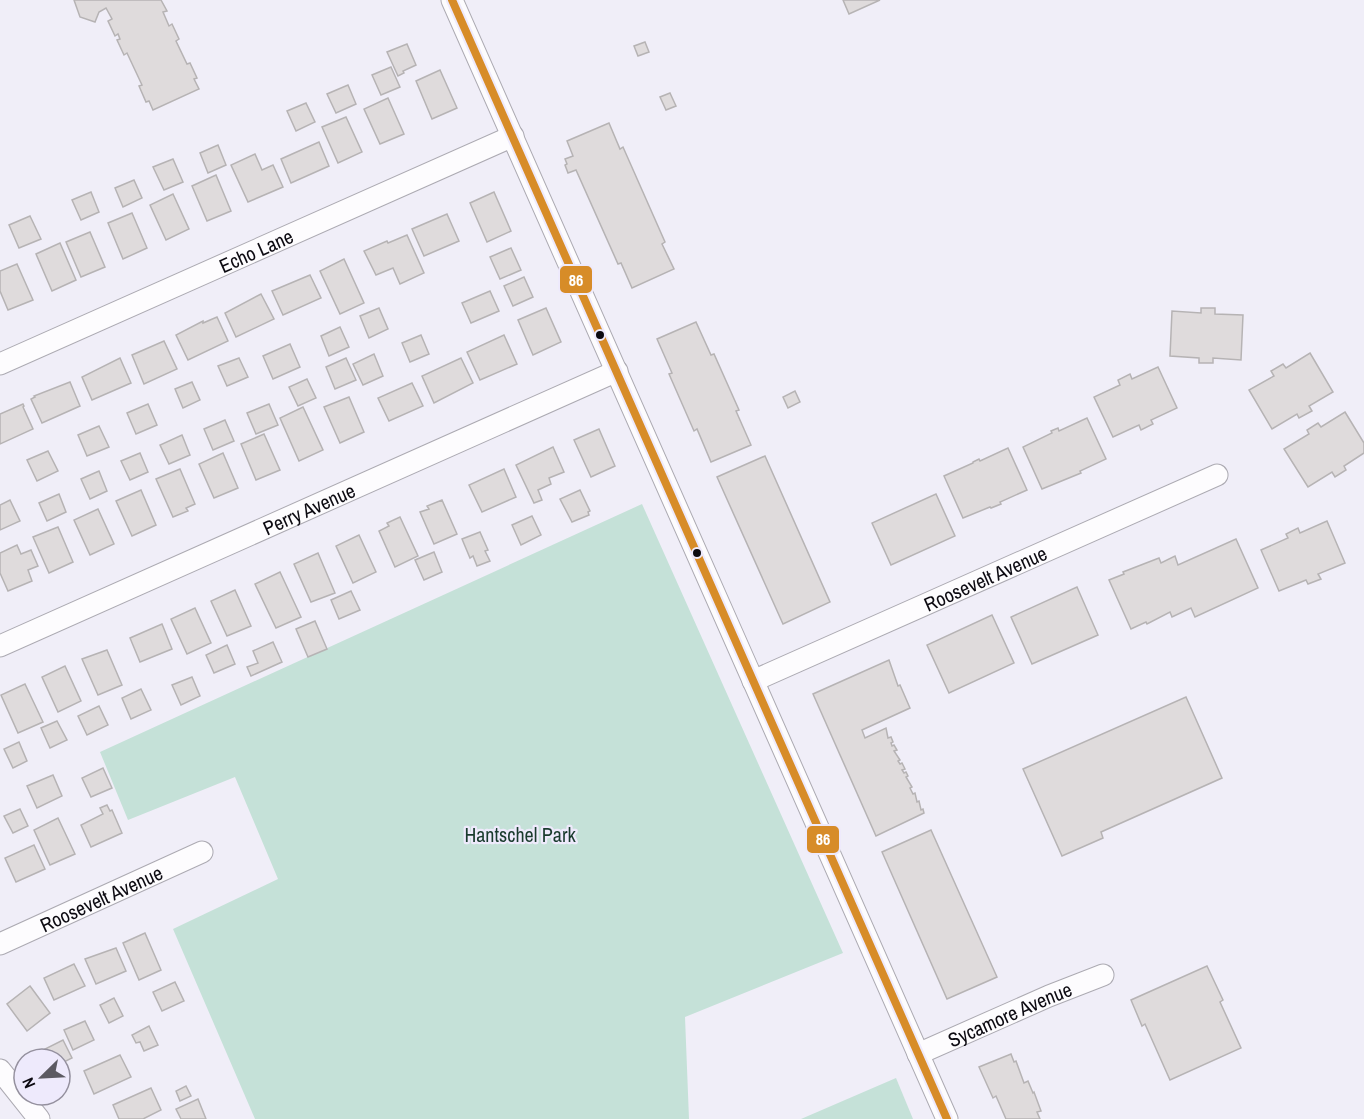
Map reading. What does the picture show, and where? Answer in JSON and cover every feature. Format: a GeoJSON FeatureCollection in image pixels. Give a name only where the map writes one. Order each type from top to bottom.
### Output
{"type":"FeatureCollection","features":[{"type":"Feature","properties":{"kind":"street"},"geometry":{"type":"LineString","coordinates":[[452,0],[947,1119]]}},
{"type":"Feature","properties":{"kind":"street","name":"Echo Lane"},"geometry":{"type":"LineString","coordinates":[[0,364],[513,136]]}},
{"type":"Feature","properties":{"kind":"street","name":"Perry Avenue"},"geometry":{"type":"LineString","coordinates":[[0,646],[617,371]]}},
{"type":"Feature","properties":{"kind":"street","name":"Roosevelt Avenue"},"geometry":{"type":"LineString","coordinates":[[753,681],[1217,475]]}},
{"type":"Feature","properties":{"kind":"street","name":"Roosevelt Avenue"},"geometry":{"type":"LineString","coordinates":[[0,944],[202,852]]}},
{"type":"Feature","properties":{"kind":"street","name":"Sycamore Avenue"},"geometry":{"type":"LineString","coordinates":[[918,1054],[1049,996],[1103,975]]}},
{"type":"Feature","properties":{"kind":"street"},"geometry":{"type":"LineString","coordinates":[[0,1070],[39,1119]]}},
{"type":"Feature","properties":{"kind":"green space","name":"Hantschel Park"},"geometry":{"type":"Polygon","coordinates":[[[642,504],[843,953],[685,1017],[689,1119],[255,1119],[173,929],[278,879],[235,777],[128,820],[100,752],[642,504]]]}},
{"type":"Feature","properties":{"kind":"green space"},"geometry":{"type":"Polygon","coordinates":[[[896,1078],[913,1119],[801,1119],[896,1078]]]}},
{"type":"Feature","properties":{"kind":"building"},"geometry":{"type":"Polygon","coordinates":[[[74,0],[161,0],[167,11],[163,12],[169,26],[172,24],[179,39],[176,41],[187,64],[190,63],[199,89],[153,110],[149,101],[146,102],[139,86],[142,85],[127,53],[124,55],[117,40],[120,39],[118,34],[115,36],[108,21],[112,19],[106,8],[99,12],[95,22],[80,17],[74,0]]]}},
{"type":"Feature","properties":{"kind":"building"},"geometry":{"type":"Polygon","coordinates":[[[843,0],[880,0],[849,14],[843,0]]]}},
{"type":"Feature","properties":{"kind":"building"},"geometry":{"type":"Polygon","coordinates":[[[645,42],[649,52],[638,56],[634,46],[645,42]]]}},
{"type":"Feature","properties":{"kind":"building"},"geometry":{"type":"Polygon","coordinates":[[[407,44],[416,65],[398,76],[387,52],[407,44]]]}},
{"type":"Feature","properties":{"kind":"building"},"geometry":{"type":"Polygon","coordinates":[[[391,67],[400,87],[381,95],[372,75],[391,67]]]}},
{"type":"Feature","properties":{"kind":"building"},"geometry":{"type":"Polygon","coordinates":[[[440,70],[457,108],[432,119],[416,81],[440,70]]]}},
{"type":"Feature","properties":{"kind":"building"},"geometry":{"type":"Polygon","coordinates":[[[348,85],[356,104],[336,113],[327,94],[348,85]]]}},
{"type":"Feature","properties":{"kind":"building"},"geometry":{"type":"Polygon","coordinates":[[[670,93],[676,106],[666,110],[660,97],[670,93]]]}},
{"type":"Feature","properties":{"kind":"building"},"geometry":{"type":"Polygon","coordinates":[[[388,98],[404,134],[380,144],[364,109],[388,98]]]}},
{"type":"Feature","properties":{"kind":"building"},"geometry":{"type":"Polygon","coordinates":[[[306,103],[315,122],[296,131],[287,111],[306,103]]]}},
{"type":"Feature","properties":{"kind":"building"},"geometry":{"type":"Polygon","coordinates":[[[346,117],[362,152],[338,163],[322,127],[346,117]]]}},
{"type":"Feature","properties":{"kind":"building"},"geometry":{"type":"Polygon","coordinates":[[[609,123],[620,149],[623,147],[665,242],[662,244],[674,269],[632,288],[621,263],[618,264],[576,170],[568,173],[565,165],[567,164],[565,159],[573,156],[567,141],[609,123]]]}},
{"type":"Feature","properties":{"kind":"building"},"geometry":{"type":"Polygon","coordinates":[[[319,142],[329,166],[291,183],[281,159],[319,142]]]}},
{"type":"Feature","properties":{"kind":"building"},"geometry":{"type":"Polygon","coordinates":[[[218,145],[226,165],[208,173],[200,153],[218,145]]]}},
{"type":"Feature","properties":{"kind":"building"},"geometry":{"type":"Polygon","coordinates":[[[255,154],[262,170],[273,165],[283,187],[248,202],[231,165],[255,154]]]}},
{"type":"Feature","properties":{"kind":"building"},"geometry":{"type":"Polygon","coordinates":[[[173,159],[183,182],[164,190],[153,167],[173,159]]]}},
{"type":"Feature","properties":{"kind":"building"},"geometry":{"type":"Polygon","coordinates":[[[216,175],[231,211],[207,221],[192,186],[216,175]]]}},
{"type":"Feature","properties":{"kind":"building"},"geometry":{"type":"Polygon","coordinates":[[[134,180],[142,198],[123,207],[115,188],[134,180]]]}},
{"type":"Feature","properties":{"kind":"building"},"geometry":{"type":"Polygon","coordinates":[[[91,192],[99,212],[81,220],[72,200],[91,192]]]}},
{"type":"Feature","properties":{"kind":"building"},"geometry":{"type":"Polygon","coordinates":[[[494,192],[511,231],[487,242],[470,203],[494,192]]]}},
{"type":"Feature","properties":{"kind":"building"},"geometry":{"type":"Polygon","coordinates":[[[173,194],[189,229],[166,240],[150,205],[173,194]]]}},
{"type":"Feature","properties":{"kind":"building"},"geometry":{"type":"Polygon","coordinates":[[[132,213],[147,248],[123,259],[108,223],[132,213]]]}},
{"type":"Feature","properties":{"kind":"building"},"geometry":{"type":"Polygon","coordinates":[[[447,214],[459,241],[424,256],[412,229],[447,214]]]}},
{"type":"Feature","properties":{"kind":"building"},"geometry":{"type":"Polygon","coordinates":[[[30,216],[41,239],[19,248],[9,225],[30,216]]]}},
{"type":"Feature","properties":{"kind":"building"},"geometry":{"type":"Polygon","coordinates":[[[90,232],[105,267],[81,277],[66,242],[90,232]]]}},
{"type":"Feature","properties":{"kind":"building"},"geometry":{"type":"Polygon","coordinates":[[[407,235],[424,273],[400,284],[393,268],[376,275],[364,251],[407,235]]]}},
{"type":"Feature","properties":{"kind":"building"},"geometry":{"type":"Polygon","coordinates":[[[60,243],[76,280],[52,291],[36,254],[60,243]]]}},
{"type":"Feature","properties":{"kind":"building"},"geometry":{"type":"Polygon","coordinates":[[[511,248],[521,270],[500,279],[490,257],[511,248]]]}},
{"type":"Feature","properties":{"kind":"building"},"geometry":{"type":"Polygon","coordinates":[[[344,259],[364,303],[340,314],[320,271],[344,259]]]}},
{"type":"Feature","properties":{"kind":"building"},"geometry":{"type":"Polygon","coordinates":[[[17,264],[33,300],[8,310],[0,291],[0,271],[17,264]]]}},
{"type":"Feature","properties":{"kind":"building"},"geometry":{"type":"Polygon","coordinates":[[[310,275],[321,298],[283,315],[272,291],[310,275]]]}},
{"type":"Feature","properties":{"kind":"building"},"geometry":{"type":"Polygon","coordinates":[[[524,277],[533,297],[513,306],[504,286],[524,277]]]}},
{"type":"Feature","properties":{"kind":"building"},"geometry":{"type":"Polygon","coordinates":[[[490,291],[499,311],[471,323],[462,303],[490,291]]]}},
{"type":"Feature","properties":{"kind":"building"},"geometry":{"type":"Polygon","coordinates":[[[261,294],[274,319],[236,337],[225,313],[261,294]]]}},
{"type":"Feature","properties":{"kind":"building"},"geometry":{"type":"Polygon","coordinates":[[[379,308],[388,329],[369,338],[360,316],[379,308]]]}},
{"type":"Feature","properties":{"kind":"building"},"geometry":{"type":"Polygon","coordinates":[[[546,308],[561,342],[533,355],[518,320],[546,308]]]}},
{"type":"Feature","properties":{"kind":"building"},"geometry":{"type":"Polygon","coordinates":[[[1201,308],[1215,308],[1215,314],[1243,315],[1241,360],[1213,358],[1213,363],[1199,363],[1199,358],[1170,356],[1172,311],[1201,313],[1201,308]]]}},
{"type":"Feature","properties":{"kind":"building"},"geometry":{"type":"Polygon","coordinates":[[[217,317],[228,341],[188,360],[176,335],[203,321],[203,323],[217,317]]]}},
{"type":"Feature","properties":{"kind":"building"},"geometry":{"type":"Polygon","coordinates":[[[696,322],[711,355],[714,354],[739,410],[736,411],[751,445],[711,462],[697,429],[694,431],[669,374],[672,373],[657,339],[696,322]]]}},
{"type":"Feature","properties":{"kind":"building"},"geometry":{"type":"Polygon","coordinates":[[[340,327],[349,347],[329,356],[321,336],[340,327]]]}},
{"type":"Feature","properties":{"kind":"building"},"geometry":{"type":"Polygon","coordinates":[[[421,335],[429,354],[410,362],[402,343],[421,335]]]}},
{"type":"Feature","properties":{"kind":"building"},"geometry":{"type":"Polygon","coordinates":[[[504,335],[517,364],[480,380],[467,352],[504,335]]]}},
{"type":"Feature","properties":{"kind":"building"},"geometry":{"type":"Polygon","coordinates":[[[164,341],[177,369],[144,384],[132,355],[164,341]]]}},
{"type":"Feature","properties":{"kind":"building"},"geometry":{"type":"Polygon","coordinates":[[[290,344],[300,367],[273,379],[263,356],[290,344]]]}},
{"type":"Feature","properties":{"kind":"building"},"geometry":{"type":"Polygon","coordinates":[[[1310,353],[1333,392],[1309,406],[1312,411],[1299,418],[1297,414],[1272,429],[1249,390],[1274,376],[1271,371],[1283,364],[1286,368],[1310,353]]]}},
{"type":"Feature","properties":{"kind":"building"},"geometry":{"type":"Polygon","coordinates":[[[374,354],[383,376],[363,385],[353,364],[374,354]]]}},
{"type":"Feature","properties":{"kind":"building"},"geometry":{"type":"Polygon","coordinates":[[[120,358],[131,383],[92,400],[82,377],[120,358]]]}},
{"type":"Feature","properties":{"kind":"building"},"geometry":{"type":"Polygon","coordinates":[[[239,358],[248,377],[227,386],[218,366],[239,358]]]}},
{"type":"Feature","properties":{"kind":"building"},"geometry":{"type":"Polygon","coordinates":[[[346,358],[356,380],[335,389],[326,367],[346,358]]]}},
{"type":"Feature","properties":{"kind":"building"},"geometry":{"type":"Polygon","coordinates":[[[461,358],[473,383],[434,403],[422,376],[461,358]]]}},
{"type":"Feature","properties":{"kind":"building"},"geometry":{"type":"Polygon","coordinates":[[[1158,367],[1177,408],[1151,420],[1153,424],[1141,430],[1139,425],[1113,437],[1094,397],[1120,385],[1118,380],[1130,374],[1132,379],[1158,367]]]}},
{"type":"Feature","properties":{"kind":"building"},"geometry":{"type":"Polygon","coordinates":[[[307,379],[316,398],[298,406],[289,387],[307,379]]]}},
{"type":"Feature","properties":{"kind":"building"},"geometry":{"type":"Polygon","coordinates":[[[70,382],[80,406],[42,423],[31,399],[70,382]]]}},
{"type":"Feature","properties":{"kind":"building"},"geometry":{"type":"Polygon","coordinates":[[[192,382],[200,400],[183,408],[175,389],[192,382]]]}},
{"type":"Feature","properties":{"kind":"building"},"geometry":{"type":"Polygon","coordinates":[[[412,383],[423,406],[389,421],[378,398],[412,383]]]}},
{"type":"Feature","properties":{"kind":"building"},"geometry":{"type":"Polygon","coordinates":[[[795,391],[800,402],[788,408],[783,397],[795,391]]]}},
{"type":"Feature","properties":{"kind":"building"},"geometry":{"type":"Polygon","coordinates":[[[349,397],[364,432],[340,443],[324,407],[349,397]]]}},
{"type":"Feature","properties":{"kind":"building"},"geometry":{"type":"Polygon","coordinates":[[[23,404],[33,429],[0,444],[0,414],[23,404]]]}},
{"type":"Feature","properties":{"kind":"building"},"geometry":{"type":"Polygon","coordinates":[[[148,404],[157,425],[136,434],[127,413],[148,404]]]}},
{"type":"Feature","properties":{"kind":"building"},"geometry":{"type":"Polygon","coordinates":[[[269,404],[278,425],[256,434],[247,413],[269,404]]]}},
{"type":"Feature","properties":{"kind":"building"},"geometry":{"type":"Polygon","coordinates":[[[303,407],[323,450],[299,461],[280,418],[303,407]]]}},
{"type":"Feature","properties":{"kind":"building"},"geometry":{"type":"Polygon","coordinates":[[[1345,412],[1364,443],[1364,453],[1344,466],[1346,470],[1335,477],[1332,472],[1308,487],[1284,449],[1309,434],[1307,430],[1318,423],[1321,427],[1345,412]]]}},
{"type":"Feature","properties":{"kind":"building"},"geometry":{"type":"Polygon","coordinates":[[[1087,418],[1106,459],[1080,471],[1081,473],[1042,489],[1023,447],[1052,433],[1051,431],[1058,428],[1059,431],[1087,418]]]}},
{"type":"Feature","properties":{"kind":"building"},"geometry":{"type":"Polygon","coordinates":[[[225,420],[234,441],[213,450],[204,429],[225,420]]]}},
{"type":"Feature","properties":{"kind":"building"},"geometry":{"type":"Polygon","coordinates":[[[99,426],[109,447],[87,456],[78,435],[99,426]]]}},
{"type":"Feature","properties":{"kind":"building"},"geometry":{"type":"Polygon","coordinates":[[[599,429],[615,466],[591,477],[574,440],[599,429]]]}},
{"type":"Feature","properties":{"kind":"building"},"geometry":{"type":"Polygon","coordinates":[[[264,434],[280,470],[256,480],[241,444],[264,434]]]}},
{"type":"Feature","properties":{"kind":"building"},"geometry":{"type":"Polygon","coordinates":[[[182,435],[190,455],[169,464],[160,445],[182,435]]]}},
{"type":"Feature","properties":{"kind":"building"},"geometry":{"type":"Polygon","coordinates":[[[553,447],[564,472],[549,478],[551,484],[538,490],[542,500],[534,503],[516,465],[553,447]]]}},
{"type":"Feature","properties":{"kind":"building"},"geometry":{"type":"Polygon","coordinates":[[[1008,448],[1027,490],[1000,502],[1001,504],[963,518],[944,476],[1008,448]]]}},
{"type":"Feature","properties":{"kind":"building"},"geometry":{"type":"Polygon","coordinates":[[[48,451],[58,471],[37,481],[27,460],[48,451]]]}},
{"type":"Feature","properties":{"kind":"building"},"geometry":{"type":"Polygon","coordinates":[[[140,453],[148,472],[130,480],[121,461],[140,453]]]}},
{"type":"Feature","properties":{"kind":"building"},"geometry":{"type":"Polygon","coordinates":[[[223,453],[238,488],[214,498],[199,464],[223,453]]]}},
{"type":"Feature","properties":{"kind":"building"},"geometry":{"type":"Polygon","coordinates":[[[765,456],[830,602],[783,624],[717,477],[765,456]]]}},
{"type":"Feature","properties":{"kind":"building"},"geometry":{"type":"Polygon","coordinates":[[[180,469],[195,504],[186,508],[188,511],[173,517],[156,479],[180,469]]]}},
{"type":"Feature","properties":{"kind":"building"},"geometry":{"type":"Polygon","coordinates":[[[504,469],[516,497],[482,512],[469,485],[504,469]]]}},
{"type":"Feature","properties":{"kind":"building"},"geometry":{"type":"Polygon","coordinates":[[[99,471],[107,491],[90,499],[81,479],[99,471]]]}},
{"type":"Feature","properties":{"kind":"building"},"geometry":{"type":"Polygon","coordinates":[[[141,490],[156,525],[132,536],[116,501],[141,490]]]}},
{"type":"Feature","properties":{"kind":"building"},"geometry":{"type":"Polygon","coordinates":[[[580,490],[590,511],[589,515],[572,522],[560,499],[580,490]]]}},
{"type":"Feature","properties":{"kind":"building"},"geometry":{"type":"Polygon","coordinates":[[[59,494],[66,512],[47,521],[39,503],[59,494]]]}},
{"type":"Feature","properties":{"kind":"building"},"geometry":{"type":"Polygon","coordinates":[[[936,494],[955,536],[891,565],[872,523],[936,494]]]}},
{"type":"Feature","properties":{"kind":"building"},"geometry":{"type":"Polygon","coordinates":[[[10,500],[20,521],[0,530],[0,505],[10,500]]]}},
{"type":"Feature","properties":{"kind":"building"},"geometry":{"type":"Polygon","coordinates":[[[442,500],[457,534],[434,544],[420,512],[429,509],[427,506],[442,500]]]}},
{"type":"Feature","properties":{"kind":"building"},"geometry":{"type":"Polygon","coordinates":[[[98,509],[114,544],[90,555],[74,520],[98,509]]]}},
{"type":"Feature","properties":{"kind":"building"},"geometry":{"type":"Polygon","coordinates":[[[532,516],[541,535],[521,545],[512,525],[532,516]]]}},
{"type":"Feature","properties":{"kind":"building"},"geometry":{"type":"Polygon","coordinates":[[[400,517],[418,556],[395,567],[379,531],[389,526],[387,523],[400,517]]]}},
{"type":"Feature","properties":{"kind":"building"},"geometry":{"type":"Polygon","coordinates":[[[1327,521],[1345,563],[1318,574],[1321,579],[1308,584],[1306,580],[1279,591],[1261,550],[1288,538],[1286,534],[1298,528],[1300,533],[1327,521]]]}},
{"type":"Feature","properties":{"kind":"building"},"geometry":{"type":"Polygon","coordinates":[[[58,527],[73,562],[49,573],[33,537],[58,527]]]}},
{"type":"Feature","properties":{"kind":"building"},"geometry":{"type":"Polygon","coordinates":[[[480,532],[490,561],[477,566],[473,556],[470,558],[462,539],[480,532]]]}},
{"type":"Feature","properties":{"kind":"building"},"geometry":{"type":"Polygon","coordinates":[[[359,535],[376,572],[353,583],[336,546],[359,535]]]}},
{"type":"Feature","properties":{"kind":"building"},"geometry":{"type":"Polygon","coordinates":[[[1236,539],[1258,588],[1195,617],[1191,608],[1172,617],[1170,612],[1147,624],[1146,622],[1131,629],[1109,580],[1159,558],[1161,563],[1175,556],[1178,565],[1236,539]]]}},
{"type":"Feature","properties":{"kind":"building"},"geometry":{"type":"Polygon","coordinates":[[[17,545],[21,554],[31,550],[38,566],[28,570],[32,581],[8,591],[0,573],[0,553],[17,545]]]}},
{"type":"Feature","properties":{"kind":"building"},"geometry":{"type":"Polygon","coordinates":[[[434,552],[442,572],[424,580],[415,560],[434,552]]]}},
{"type":"Feature","properties":{"kind":"building"},"geometry":{"type":"Polygon","coordinates":[[[318,553],[335,593],[311,602],[294,564],[318,553]]]}},
{"type":"Feature","properties":{"kind":"building"},"geometry":{"type":"Polygon","coordinates":[[[280,572],[301,617],[276,628],[255,584],[280,572]]]}},
{"type":"Feature","properties":{"kind":"building"},"geometry":{"type":"Polygon","coordinates":[[[1077,587],[1098,635],[1032,664],[1011,617],[1077,587]]]}},
{"type":"Feature","properties":{"kind":"building"},"geometry":{"type":"Polygon","coordinates":[[[235,590],[251,626],[227,636],[211,601],[235,590]]]}},
{"type":"Feature","properties":{"kind":"building"},"geometry":{"type":"Polygon","coordinates":[[[351,591],[360,610],[339,619],[331,600],[351,591]]]}},
{"type":"Feature","properties":{"kind":"building"},"geometry":{"type":"Polygon","coordinates":[[[195,608],[211,643],[187,654],[171,619],[195,608]]]}},
{"type":"Feature","properties":{"kind":"building"},"geometry":{"type":"Polygon","coordinates":[[[992,615],[1014,663],[949,693],[927,645],[992,615]]]}},
{"type":"Feature","properties":{"kind":"building"},"geometry":{"type":"Polygon","coordinates":[[[315,621],[327,649],[308,657],[296,629],[315,621]]]}},
{"type":"Feature","properties":{"kind":"building"},"geometry":{"type":"Polygon","coordinates":[[[162,624],[172,649],[140,662],[130,638],[162,624]]]}},
{"type":"Feature","properties":{"kind":"building"},"geometry":{"type":"Polygon","coordinates":[[[273,642],[282,662],[251,676],[247,667],[258,663],[253,651],[273,642]]]}},
{"type":"Feature","properties":{"kind":"building"},"geometry":{"type":"Polygon","coordinates":[[[227,645],[235,664],[214,673],[206,655],[227,645]]]}},
{"type":"Feature","properties":{"kind":"building"},"geometry":{"type":"Polygon","coordinates":[[[107,650],[122,685],[98,695],[82,659],[107,650]]]}},
{"type":"Feature","properties":{"kind":"building"},"geometry":{"type":"Polygon","coordinates":[[[889,660],[898,686],[900,685],[910,708],[862,730],[865,738],[886,728],[888,738],[891,737],[893,742],[892,746],[894,745],[897,750],[894,751],[900,760],[898,761],[905,769],[902,770],[908,776],[906,777],[912,787],[910,788],[913,794],[915,793],[917,802],[919,801],[924,813],[876,836],[813,694],[889,660]]]}},
{"type":"Feature","properties":{"kind":"building"},"geometry":{"type":"Polygon","coordinates":[[[65,666],[81,701],[58,712],[42,677],[65,666]]]}},
{"type":"Feature","properties":{"kind":"building"},"geometry":{"type":"Polygon","coordinates":[[[192,677],[200,696],[181,705],[172,685],[192,677]]]}},
{"type":"Feature","properties":{"kind":"building"},"geometry":{"type":"Polygon","coordinates":[[[25,684],[43,722],[18,733],[1,695],[25,684]]]}},
{"type":"Feature","properties":{"kind":"building"},"geometry":{"type":"Polygon","coordinates":[[[141,689],[151,710],[131,719],[122,698],[141,689]]]}},
{"type":"Feature","properties":{"kind":"building"},"geometry":{"type":"Polygon","coordinates":[[[1186,697],[1222,778],[1101,832],[1103,838],[1062,856],[1023,769],[1186,697]]]}},
{"type":"Feature","properties":{"kind":"building"},"geometry":{"type":"Polygon","coordinates":[[[99,706],[108,725],[87,735],[78,716],[99,706]]]}},
{"type":"Feature","properties":{"kind":"building"},"geometry":{"type":"Polygon","coordinates":[[[57,721],[67,740],[50,748],[41,728],[57,721]]]}},
{"type":"Feature","properties":{"kind":"building"},"geometry":{"type":"Polygon","coordinates":[[[19,742],[27,761],[13,768],[4,749],[19,742]]]}},
{"type":"Feature","properties":{"kind":"building"},"geometry":{"type":"Polygon","coordinates":[[[103,768],[112,788],[91,797],[82,778],[103,768]]]}},
{"type":"Feature","properties":{"kind":"building"},"geometry":{"type":"Polygon","coordinates":[[[53,775],[62,796],[37,808],[27,786],[53,775]]]}},
{"type":"Feature","properties":{"kind":"building"},"geometry":{"type":"Polygon","coordinates":[[[107,805],[110,811],[112,810],[122,833],[91,847],[81,825],[103,814],[100,808],[107,805]]]}},
{"type":"Feature","properties":{"kind":"building"},"geometry":{"type":"Polygon","coordinates":[[[20,809],[28,826],[13,833],[4,816],[20,809]]]}},
{"type":"Feature","properties":{"kind":"building"},"geometry":{"type":"Polygon","coordinates":[[[58,818],[75,854],[50,865],[34,830],[58,818]]]}},
{"type":"Feature","properties":{"kind":"building"},"geometry":{"type":"Polygon","coordinates":[[[931,830],[997,977],[947,999],[882,852],[931,830]]]}},
{"type":"Feature","properties":{"kind":"building"},"geometry":{"type":"Polygon","coordinates":[[[34,845],[45,869],[16,882],[5,858],[34,845]]]}},
{"type":"Feature","properties":{"kind":"building"},"geometry":{"type":"Polygon","coordinates":[[[145,933],[161,970],[139,980],[123,943],[145,933]]]}},
{"type":"Feature","properties":{"kind":"building"},"geometry":{"type":"Polygon","coordinates":[[[116,948],[126,971],[96,984],[85,959],[116,948]]]}},
{"type":"Feature","properties":{"kind":"building"},"geometry":{"type":"Polygon","coordinates":[[[74,964],[85,986],[54,1000],[44,978],[74,964]]]}},
{"type":"Feature","properties":{"kind":"building"},"geometry":{"type":"Polygon","coordinates":[[[1207,966],[1241,1048],[1170,1080],[1145,1024],[1142,1026],[1131,1000],[1207,966]]]}},
{"type":"Feature","properties":{"kind":"building"},"geometry":{"type":"Polygon","coordinates":[[[175,982],[184,1001],[162,1011],[153,992],[175,982]]]}},
{"type":"Feature","properties":{"kind":"building"},"geometry":{"type":"Polygon","coordinates":[[[30,986],[50,1013],[27,1031],[7,1004],[30,986]]]}},
{"type":"Feature","properties":{"kind":"building"},"geometry":{"type":"Polygon","coordinates":[[[114,998],[123,1016],[109,1023],[100,1005],[114,998]]]}},
{"type":"Feature","properties":{"kind":"building"},"geometry":{"type":"Polygon","coordinates":[[[85,1021],[94,1040],[73,1050],[64,1030],[85,1021]]]}},
{"type":"Feature","properties":{"kind":"building"},"geometry":{"type":"Polygon","coordinates":[[[149,1026],[158,1045],[144,1051],[140,1042],[136,1043],[132,1035],[149,1026]]]}},
{"type":"Feature","properties":{"kind":"building"},"geometry":{"type":"Polygon","coordinates":[[[63,1040],[66,1047],[49,1047],[63,1040]]]}},
{"type":"Feature","properties":{"kind":"building"},"geometry":{"type":"Polygon","coordinates":[[[1011,1054],[1024,1083],[1028,1081],[1034,1092],[1041,1111],[1037,1112],[1040,1119],[1006,1119],[996,1096],[993,1098],[979,1067],[1011,1054]]]}},
{"type":"Feature","properties":{"kind":"building"},"geometry":{"type":"Polygon","coordinates":[[[120,1055],[131,1077],[94,1094],[84,1071],[120,1055]]]}},
{"type":"Feature","properties":{"kind":"building"},"geometry":{"type":"Polygon","coordinates":[[[186,1086],[191,1096],[180,1101],[176,1091],[186,1086]]]}},
{"type":"Feature","properties":{"kind":"building"},"geometry":{"type":"Polygon","coordinates":[[[151,1088],[161,1110],[143,1119],[119,1119],[113,1105],[151,1088]]]}},
{"type":"Feature","properties":{"kind":"building"},"geometry":{"type":"Polygon","coordinates":[[[198,1099],[206,1119],[181,1119],[176,1109],[198,1099]]]}},
{"type":"Feature","properties":{"kind":"transit line","name":"86"},"geometry":{"type":"LineString","coordinates":[[452,0],[947,1119]]}}]}
